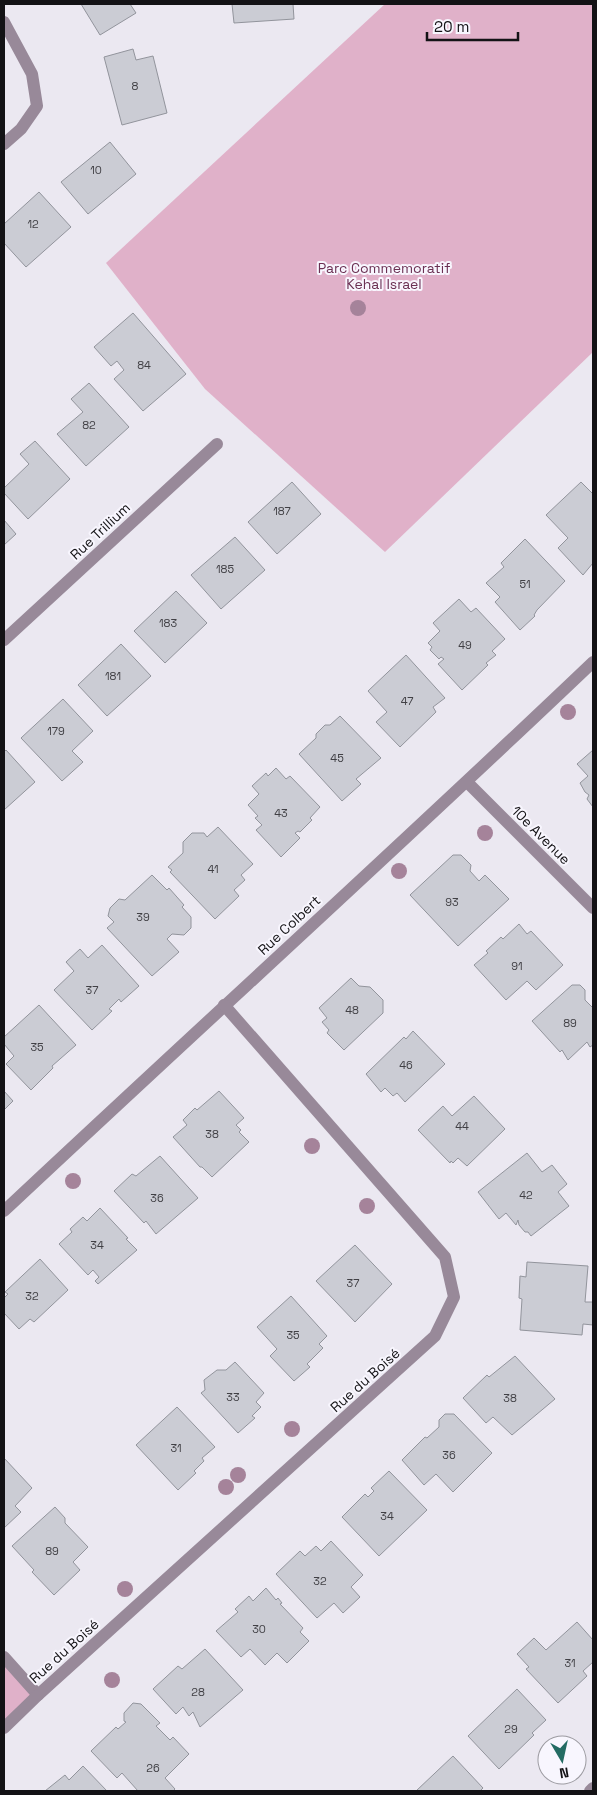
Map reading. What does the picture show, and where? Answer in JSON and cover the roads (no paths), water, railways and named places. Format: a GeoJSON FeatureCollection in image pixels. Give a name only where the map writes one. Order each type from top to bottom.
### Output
{"type":"FeatureCollection","features":[{"type":"Feature","properties":{"kind":"street"},"geometry":{"type":"LineString","coordinates":[[4,22],[32,74],[37,106],[21,129],[4,144]]}},
{"type":"Feature","properties":{"kind":"street","name":"Rue Trillium"},"geometry":{"type":"LineString","coordinates":[[4,640],[217,444]]}},
{"type":"Feature","properties":{"kind":"street","name":"Rue Colbert"},"geometry":{"type":"LineString","coordinates":[[4,1211],[224,1005],[467,782],[593,662]]}},
{"type":"Feature","properties":{"kind":"street","name":"10e Avenue"},"geometry":{"type":"LineString","coordinates":[[467,782],[593,908]]}},
{"type":"Feature","properties":{"kind":"street","name":"Rue du Boisé"},"geometry":{"type":"LineString","coordinates":[[4,1728],[38,1695],[436,1336],[454,1297],[445,1257],[224,1005]]}},
{"type":"Feature","properties":{"kind":"street"},"geometry":{"type":"LineString","coordinates":[[4,1657],[38,1695]]}},
{"type":"Feature","properties":{"kind":"street"},"geometry":{"type":"LineString","coordinates":[[590,1791],[593,1788]]}},
{"type":"Feature","properties":{"kind":"park label","name":"Parc Commemoratif Kehal Israel"},"geometry":{"type":"Point","coordinates":[384,276]}}]}
